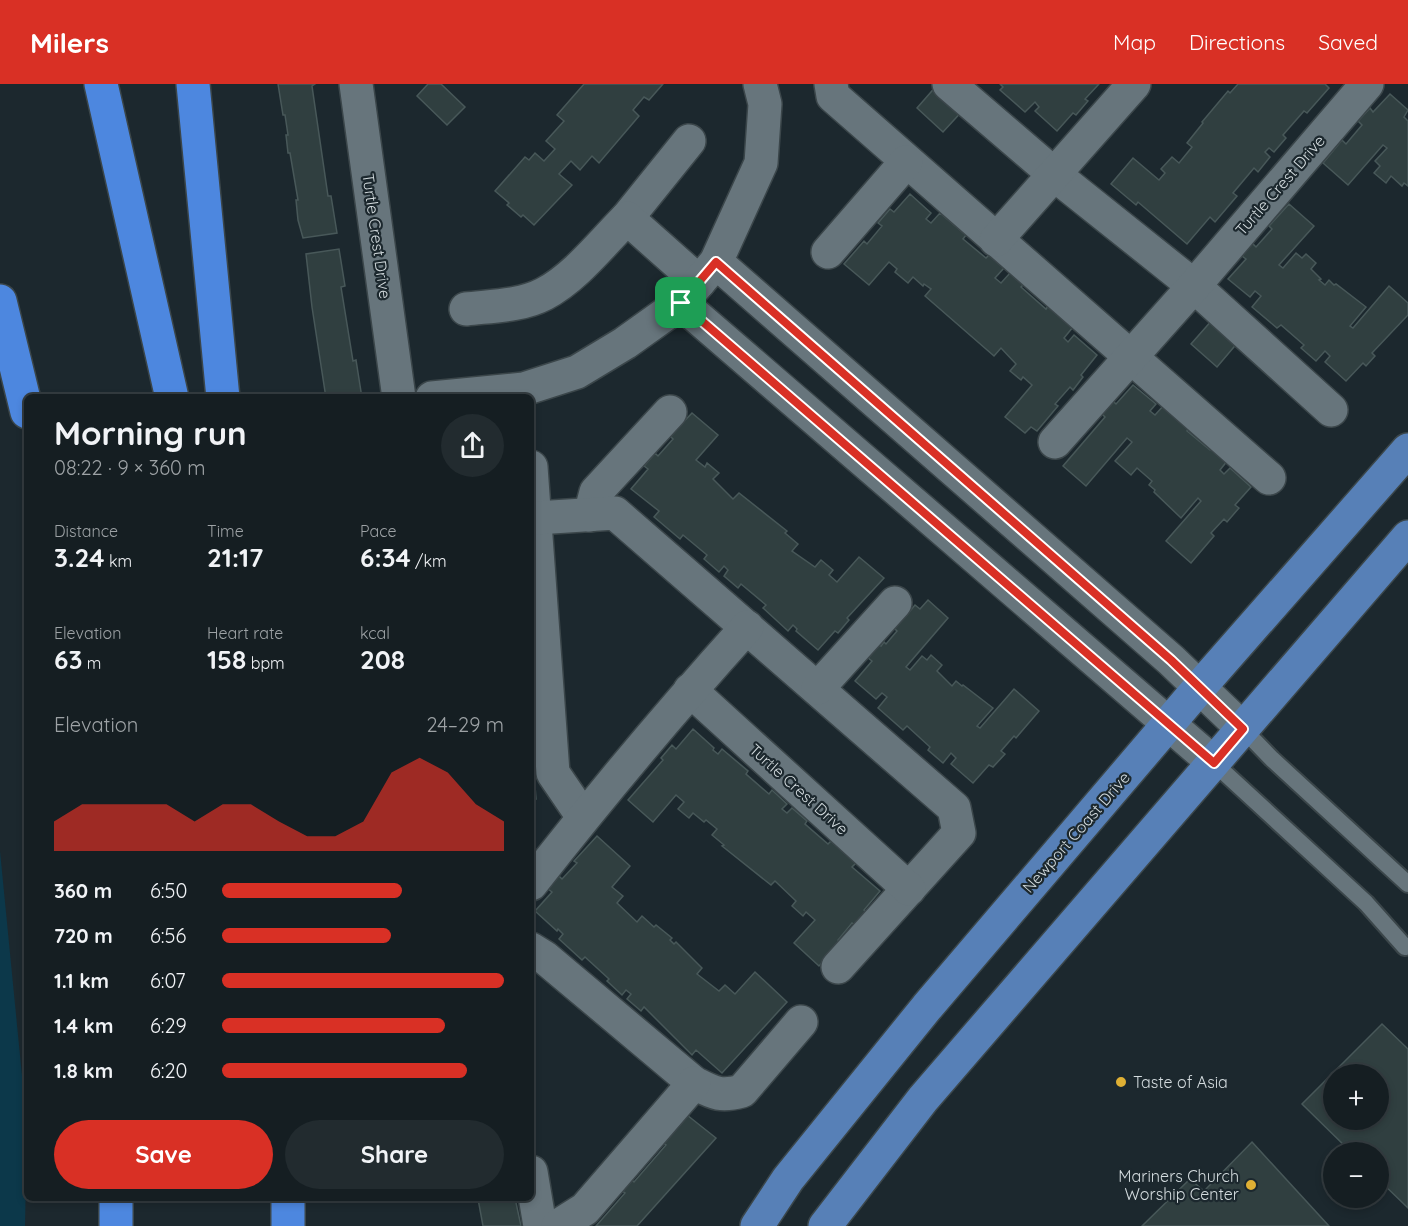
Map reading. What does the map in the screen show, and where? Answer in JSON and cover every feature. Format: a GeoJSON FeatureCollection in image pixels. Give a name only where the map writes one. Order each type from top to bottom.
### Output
{"type":"FeatureCollection","features":[{"type":"Feature","properties":{"kind":"highway"},"geometry":{"type":"LineString","coordinates":[[100,84],[171,394]]}},
{"type":"Feature","properties":{"kind":"highway"},"geometry":{"type":"LineString","coordinates":[[193,84],[223,394]]}},
{"type":"Feature","properties":{"kind":"highway"},"geometry":{"type":"LineString","coordinates":[[0,301],[24,397]]}},
{"type":"Feature","properties":{"kind":"highway"},"geometry":{"type":"LineString","coordinates":[[0,328],[24,399]]}},
{"type":"Feature","properties":{"kind":"highway"},"geometry":{"type":"LineString","coordinates":[[116,1201],[116,1226]]}},
{"type":"Feature","properties":{"kind":"highway"},"geometry":{"type":"LineString","coordinates":[[288,1201],[288,1226]]}},
{"type":"Feature","properties":{"kind":"main road","name":"Newport Coast Drive"},"geometry":{"type":"LineString","coordinates":[[757,1226],[788,1179],[927,1007],[1199,688],[1408,450]]}},
{"type":"Feature","properties":{"kind":"main road"},"geometry":{"type":"LineString","coordinates":[[825,1226],[923,1099],[1408,537]]}},
{"type":"Feature","properties":{"kind":"street","name":"Turtle Crest Drive"},"geometry":{"type":"LineString","coordinates":[[356,84],[407,394]]}},
{"type":"Feature","properties":{"kind":"street"},"geometry":{"type":"LineString","coordinates":[[506,394],[524,393],[577,372],[626,343],[699,282],[761,163],[765,104],[760,84]]}},
{"type":"Feature","properties":{"kind":"street"},"geometry":{"type":"LineString","coordinates":[[831,84],[833,96],[906,162],[1132,356],[1269,478]]}},
{"type":"Feature","properties":{"kind":"street"},"geometry":{"type":"LineString","coordinates":[[949,84],[1055,175],[1194,286],[1331,410]]}},
{"type":"Feature","properties":{"kind":"street"},"geometry":{"type":"LineString","coordinates":[[996,240],[1134,84]]}},
{"type":"Feature","properties":{"kind":"street","name":"Turtle Crest Drive"},"geometry":{"type":"LineString","coordinates":[[1055,442],[1194,286],[1367,84]]}},
{"type":"Feature","properties":{"kind":"street"},"geometry":{"type":"LineString","coordinates":[[466,309],[510,304],[543,295],[566,281],[627,218],[689,141]]}},
{"type":"Feature","properties":{"kind":"street"},"geometry":{"type":"LineString","coordinates":[[828,252],[906,162]]}},
{"type":"Feature","properties":{"kind":"street"},"geometry":{"type":"LineString","coordinates":[[627,218],[699,282],[826,428],[1214,763]]}},
{"type":"Feature","properties":{"kind":"street"},"geometry":{"type":"LineString","coordinates":[[699,282],[859,387],[1171,660],[1243,729]]}},
{"type":"Feature","properties":{"kind":"street"},"geometry":{"type":"LineString","coordinates":[[826,428],[859,387]]}},
{"type":"Feature","properties":{"kind":"street"},"geometry":{"type":"LineString","coordinates":[[590,515],[596,492],[670,412]]}},
{"type":"Feature","properties":{"kind":"street"},"geometry":{"type":"LineString","coordinates":[[534,498],[552,772],[584,817]]}},
{"type":"Feature","properties":{"kind":"street"},"geometry":{"type":"LineString","coordinates":[[536,518],[615,513],[954,808],[959,833],[838,967]]}},
{"type":"Feature","properties":{"kind":"street"},"geometry":{"type":"LineString","coordinates":[[818,688],[895,603]]}},
{"type":"Feature","properties":{"kind":"street"},"geometry":{"type":"LineString","coordinates":[[534,880],[690,690],[747,627]]}},
{"type":"Feature","properties":{"kind":"street","name":"Turtle Crest Drive"},"geometry":{"type":"LineString","coordinates":[[690,690],[909,888]]}},
{"type":"Feature","properties":{"kind":"street"},"geometry":{"type":"LineString","coordinates":[[534,951],[694,1083],[716,1094],[742,1091],[801,1022]]}},
{"type":"Feature","properties":{"kind":"street"},"geometry":{"type":"LineString","coordinates":[[558,1226],[585,1209],[694,1083]]}},
{"type":"Feature","properties":{"kind":"street"},"geometry":{"type":"LineString","coordinates":[[534,1190],[540,1226]]}},
{"type":"Feature","properties":{"kind":"lane"},"geometry":{"type":"LineString","coordinates":[[1243,729],[1272,759],[1408,884]]}},
{"type":"Feature","properties":{"kind":"lane"},"geometry":{"type":"LineString","coordinates":[[1214,763],[1366,903],[1405,947]]}},
{"type":"Feature","properties":{"kind":"shaded area"},"geometry":{"type":"Polygon","coordinates":[[[0,851],[24,1096],[26,1201],[25,1226],[0,1226],[0,851]]]}},
{"type":"Feature","properties":{"kind":"building"},"geometry":{"type":"Polygon","coordinates":[[[278,84],[315,84],[312,86],[328,196],[331,196],[337,233],[303,238],[298,220],[296,200],[298,200],[290,153],[288,153],[286,135],[288,135],[278,84]]]}},
{"type":"Feature","properties":{"kind":"building"},"geometry":{"type":"Polygon","coordinates":[[[428,84],[441,84],[465,107],[447,125],[417,96],[428,84]]]}},
{"type":"Feature","properties":{"kind":"building"},"geometry":{"type":"Polygon","coordinates":[[[584,84],[663,84],[649,100],[644,97],[633,110],[639,116],[599,163],[592,156],[580,170],[571,161],[559,174],[572,185],[534,225],[507,205],[509,203],[495,191],[525,157],[529,160],[535,153],[544,161],[555,149],[546,141],[564,121],[557,115],[584,84]]]}},
{"type":"Feature","properties":{"kind":"building"},"geometry":{"type":"Polygon","coordinates":[[[938,84],[965,108],[943,132],[917,108],[938,84]]]}},
{"type":"Feature","properties":{"kind":"building"},"geometry":{"type":"Polygon","coordinates":[[[1000,84],[1099,84],[1085,99],[1088,101],[1076,115],[1073,113],[1057,131],[1035,111],[1039,107],[1035,102],[1025,112],[1000,90],[1003,87],[1000,84]]]}},
{"type":"Feature","properties":{"kind":"building"},"geometry":{"type":"Polygon","coordinates":[[[1238,84],[1325,84],[1329,88],[1283,135],[1286,138],[1274,152],[1269,148],[1265,152],[1270,157],[1258,172],[1254,168],[1233,193],[1237,196],[1215,222],[1210,217],[1187,244],[1138,202],[1136,205],[1111,184],[1133,158],[1159,180],[1165,173],[1161,169],[1172,157],[1179,163],[1192,147],[1187,143],[1202,122],[1228,91],[1230,93],[1238,84]]]}},
{"type":"Feature","properties":{"kind":"building"},"geometry":{"type":"Polygon","coordinates":[[[1390,94],[1408,110],[1404,117],[1408,121],[1408,186],[1404,183],[1402,186],[1391,176],[1386,183],[1374,173],[1380,166],[1375,161],[1387,148],[1383,145],[1348,185],[1323,163],[1342,140],[1346,144],[1362,125],[1358,121],[1370,108],[1373,112],[1390,94]]]}},
{"type":"Feature","properties":{"kind":"building"},"geometry":{"type":"Polygon","coordinates":[[[910,194],[931,213],[926,219],[931,223],[940,213],[966,235],[963,239],[986,258],[989,255],[1004,268],[995,278],[1001,283],[1010,273],[1023,285],[1021,287],[1046,309],[1048,306],[1073,327],[1064,338],[1068,342],[1074,335],[1097,355],[1081,375],[1083,377],[1073,390],[1070,387],[1055,404],[1058,406],[1037,431],[1031,427],[1025,433],[1005,417],[1032,385],[1023,377],[1021,380],[1010,371],[1016,364],[1001,348],[994,356],[925,296],[931,289],[924,284],[923,286],[913,277],[908,283],[895,272],[897,269],[889,262],[869,285],[844,264],[864,241],[867,244],[882,226],[878,223],[890,209],[894,212],[910,194]]]}},
{"type":"Feature","properties":{"kind":"building"},"geometry":{"type":"Polygon","coordinates":[[[1289,204],[1314,226],[1279,265],[1283,268],[1296,253],[1302,258],[1306,254],[1316,263],[1311,269],[1321,279],[1319,280],[1325,285],[1329,280],[1334,285],[1336,284],[1366,307],[1350,326],[1353,328],[1389,286],[1408,303],[1408,315],[1372,353],[1375,356],[1366,366],[1363,363],[1346,381],[1325,362],[1330,356],[1325,351],[1316,361],[1301,348],[1304,345],[1281,325],[1277,328],[1252,307],[1261,296],[1255,291],[1250,297],[1228,279],[1246,259],[1242,256],[1252,243],[1256,247],[1272,229],[1269,226],[1289,204]]]}},
{"type":"Feature","properties":{"kind":"building"},"geometry":{"type":"Polygon","coordinates":[[[339,249],[345,286],[341,287],[353,361],[356,360],[361,394],[325,394],[306,254],[339,249]]]}},
{"type":"Feature","properties":{"kind":"building"},"geometry":{"type":"Polygon","coordinates":[[[1213,319],[1239,341],[1217,367],[1191,344],[1213,319]]]}},
{"type":"Feature","properties":{"kind":"building"},"geometry":{"type":"Polygon","coordinates":[[[1133,385],[1156,404],[1150,411],[1155,415],[1164,405],[1190,427],[1187,431],[1210,450],[1213,446],[1228,460],[1220,470],[1224,474],[1230,468],[1251,487],[1235,505],[1239,508],[1227,522],[1224,519],[1211,533],[1214,536],[1191,563],[1166,541],[1201,501],[1198,498],[1181,518],[1154,492],[1155,490],[1149,485],[1152,481],[1137,468],[1131,475],[1115,461],[1132,442],[1127,438],[1086,486],[1063,466],[1105,417],[1102,414],[1113,401],[1116,404],[1133,385]]]}},
{"type":"Feature","properties":{"kind":"building"},"geometry":{"type":"Polygon","coordinates":[[[692,413],[718,435],[696,460],[705,467],[707,463],[719,473],[713,479],[733,499],[739,493],[787,531],[785,533],[798,544],[792,551],[815,567],[821,560],[833,570],[829,575],[837,582],[859,557],[884,578],[847,618],[849,620],[838,633],[835,631],[818,650],[796,631],[793,625],[788,631],[763,608],[766,605],[741,584],[738,588],[724,576],[728,570],[724,566],[719,572],[704,559],[707,555],[683,535],[680,539],[654,517],[659,511],[631,489],[648,469],[644,466],[655,453],[658,456],[673,439],[670,436],[692,413]]]}},
{"type":"Feature","properties":{"kind":"building"},"geometry":{"type":"Polygon","coordinates":[[[928,600],[948,618],[906,667],[910,670],[922,656],[927,660],[931,655],[942,665],[937,671],[952,686],[956,681],[993,708],[977,726],[980,728],[1014,689],[1039,711],[1016,738],[1014,736],[1001,751],[1005,754],[993,767],[989,765],[973,783],[951,764],[956,758],[951,753],[943,763],[928,750],[930,747],[907,726],[903,730],[878,708],[887,697],[882,693],[876,699],[855,681],[872,661],[868,658],[879,645],[881,646],[884,642],[886,644],[897,631],[893,627],[904,614],[906,616],[915,605],[920,609],[928,600]]]}},
{"type":"Feature","properties":{"kind":"building"},"geometry":{"type":"Polygon","coordinates":[[[693,729],[718,754],[722,749],[748,771],[746,774],[769,794],[772,790],[787,804],[782,809],[787,813],[792,808],[807,821],[805,824],[828,844],[831,841],[856,863],[852,867],[880,891],[864,910],[866,913],[855,925],[852,923],[838,940],[841,942],[819,966],[794,943],[815,920],[806,912],[803,916],[792,906],[796,901],[775,881],[771,885],[722,846],[724,845],[712,835],[717,829],[693,813],[689,818],[678,809],[684,802],[676,795],[653,822],[628,800],[663,760],[661,758],[672,745],[676,749],[693,729]]]}},
{"type":"Feature","properties":{"kind":"building"},"geometry":{"type":"Polygon","coordinates":[[[534,773],[536,799],[534,799],[534,773]]]}},
{"type":"Feature","properties":{"kind":"building"},"geometry":{"type":"Polygon","coordinates":[[[597,836],[630,866],[612,887],[623,896],[617,903],[637,922],[642,916],[672,938],[670,940],[674,944],[676,942],[702,968],[697,974],[719,991],[725,985],[735,994],[755,972],[787,1002],[722,1073],[696,1050],[692,1055],[644,1007],[641,1011],[627,999],[631,994],[626,990],[622,995],[607,981],[609,979],[585,957],[582,960],[559,939],[563,934],[535,911],[552,892],[548,889],[559,876],[562,879],[577,863],[574,861],[597,836]]]}},
{"type":"Feature","properties":{"kind":"building"},"geometry":{"type":"Polygon","coordinates":[[[1382,1024],[1408,1049],[1408,1208],[1389,1190],[1389,1142],[1341,1142],[1329,1130],[1389,1130],[1389,1064],[1342,1064],[1382,1024]]]}},
{"type":"Feature","properties":{"kind":"building"},"geometry":{"type":"Polygon","coordinates":[[[1323,1083],[1323,1125],[1302,1104],[1323,1083]]]}},
{"type":"Feature","properties":{"kind":"building"},"geometry":{"type":"Polygon","coordinates":[[[687,1115],[716,1138],[637,1226],[596,1226],[625,1193],[622,1191],[632,1180],[634,1182],[666,1145],[663,1143],[687,1115]]]}},
{"type":"Feature","properties":{"kind":"building","name":"Mariners Church Worship Center"},"geometry":{"type":"Polygon","coordinates":[[[1252,1142],[1329,1226],[1142,1226],[1190,1179],[1204,1191],[1252,1142]]]}},
{"type":"Feature","properties":{"kind":"building"},"geometry":{"type":"Polygon","coordinates":[[[478,1201],[516,1201],[521,1226],[483,1226],[478,1201]]]}},
{"type":"Feature","properties":{"kind":"place","name":"Taste of Asia"},"geometry":{"type":"Point","coordinates":[1121,1082]}},
{"type":"Feature","properties":{"kind":"place","name":"Mariners Church Worship Center"},"geometry":{"type":"Point","coordinates":[1251,1185]}},
{"type":"Feature","properties":{"kind":"route"},"geometry":{"type":"LineString","coordinates":[[716,262],[1171,660],[1243,729],[1214,763],[681,303],[716,262]]}}]}
